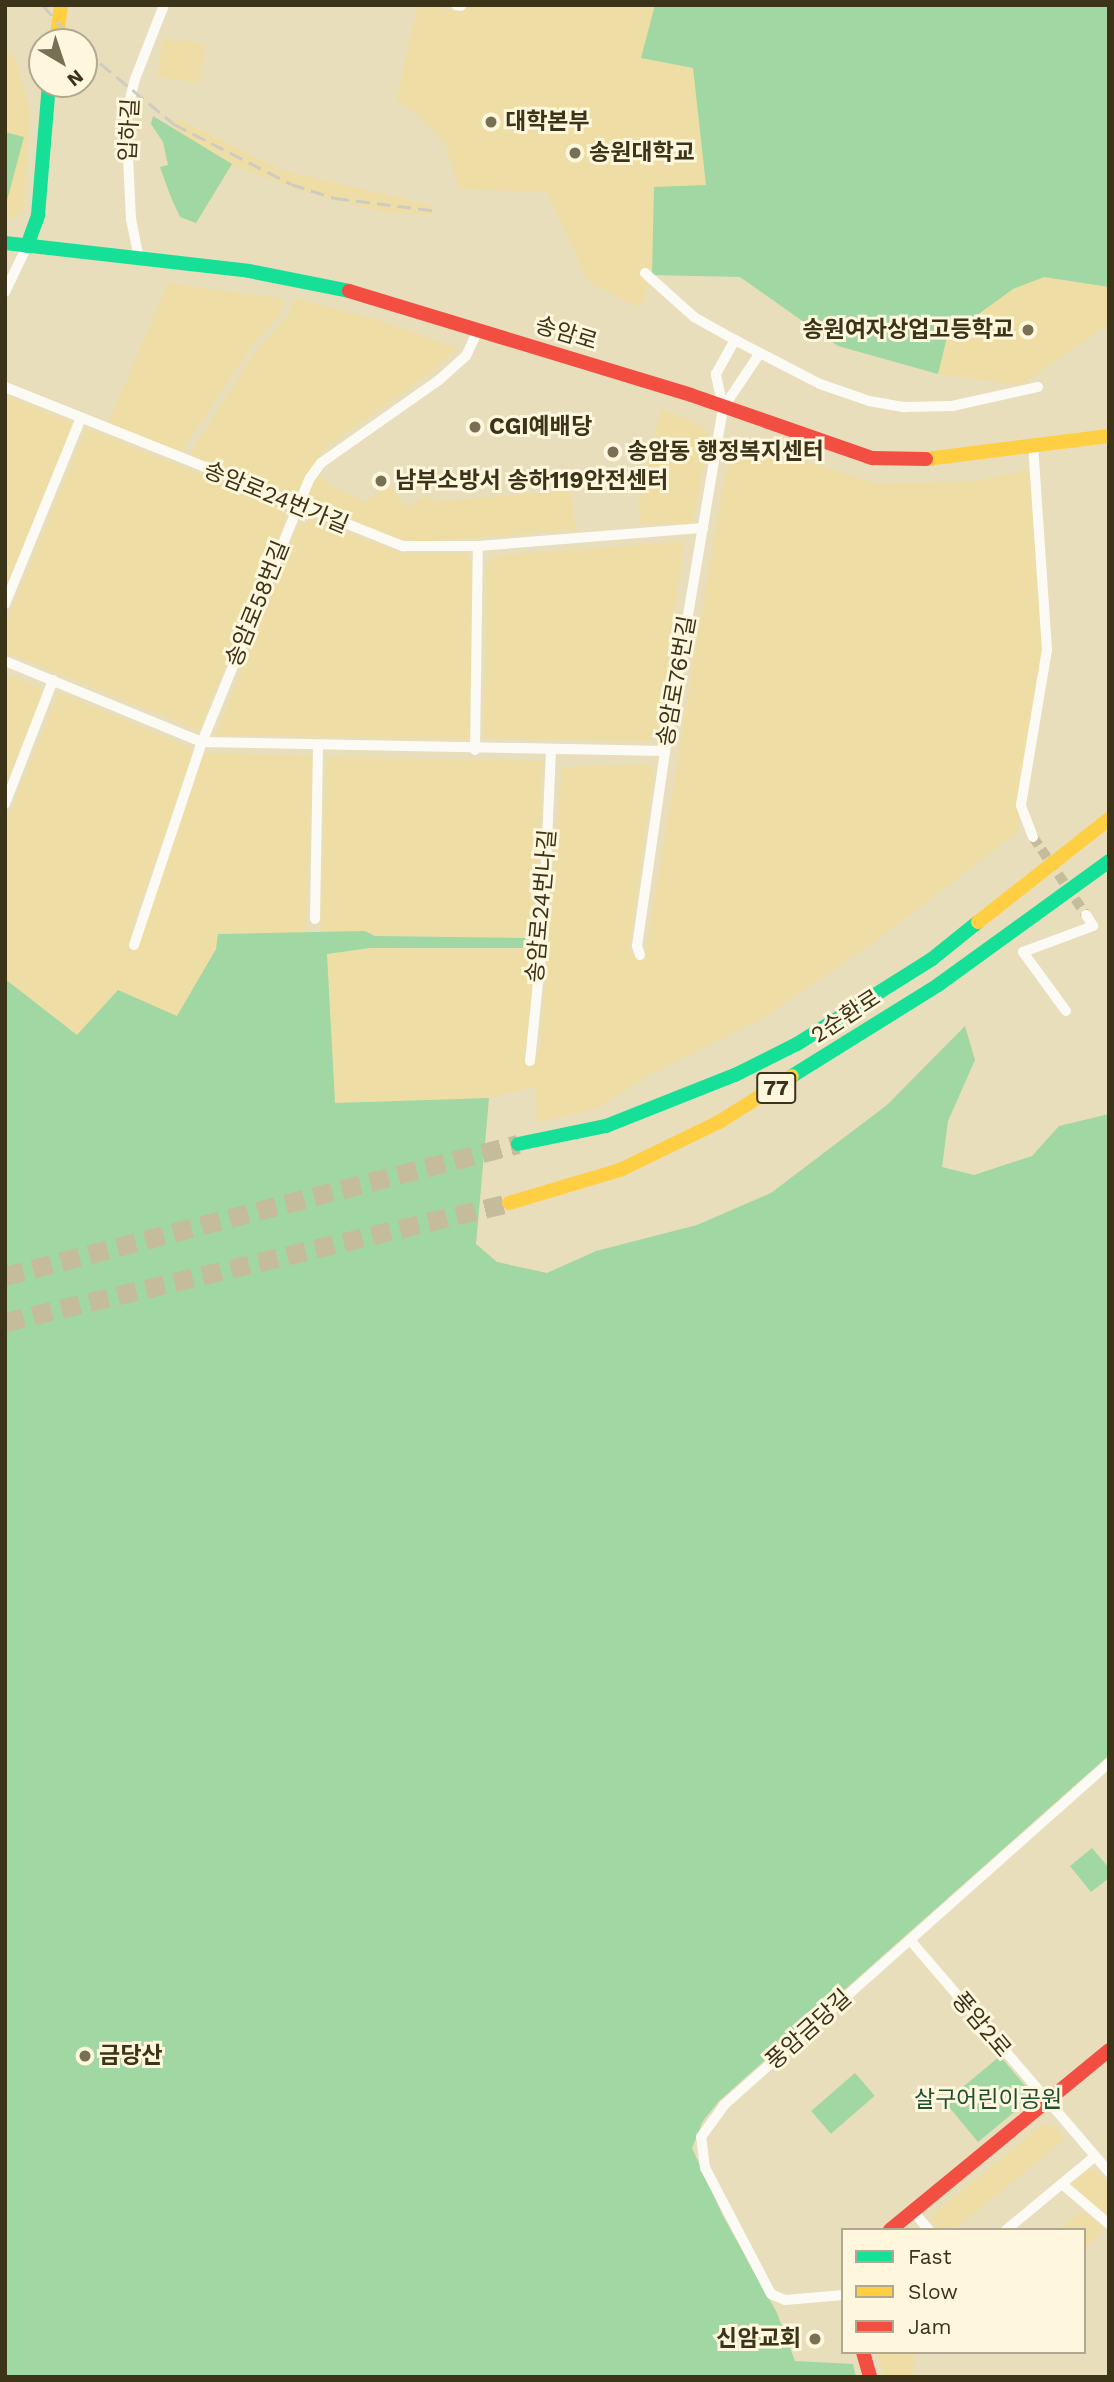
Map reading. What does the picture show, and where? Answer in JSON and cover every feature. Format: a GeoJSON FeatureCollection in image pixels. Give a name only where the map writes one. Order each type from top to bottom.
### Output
{"type":"FeatureCollection","features":[{"type":"Feature","properties":{"kind":"main road"},"geometry":{"type":"LineString","coordinates":[[58,28],[61,5]]}},
{"type":"Feature","properties":{"kind":"main road"},"geometry":{"type":"LineString","coordinates":[[27,246],[38,215],[48,98]]}},
{"type":"Feature","properties":{"kind":"main road","name":"송암로"},"geometry":{"type":"LineString","coordinates":[[5,243],[298,279],[366,294],[723,408],[851,452],[902,462],[1109,436]]}},
{"type":"Feature","properties":{"kind":"main road","name":"2순환로"},"geometry":{"type":"LineString","coordinates":[[518,1144],[606,1126],[736,1075],[797,1044],[932,960],[1109,818]]}},
{"type":"Feature","properties":{"kind":"main road","name":"2순환로"},"geometry":{"type":"LineString","coordinates":[[509,1203],[620,1170],[719,1122],[938,985],[1109,861]]}},
{"type":"Feature","properties":{"kind":"main road"},"geometry":{"type":"LineString","coordinates":[[892,2228],[1109,2050]]}},
{"type":"Feature","properties":{"kind":"main road"},"geometry":{"type":"LineString","coordinates":[[864,2354],[870,2377]]}},
{"type":"Feature","properties":{"kind":"street","name":"입하길"},"geometry":{"type":"LineString","coordinates":[[139,259],[131,219],[126,115],[135,79],[164,5]]}},
{"type":"Feature","properties":{"kind":"street"},"geometry":{"type":"LineString","coordinates":[[5,292],[27,246]]}},
{"type":"Feature","properties":{"kind":"street"},"geometry":{"type":"LineString","coordinates":[[645,273],[694,317],[760,354],[834,390],[904,407],[952,406],[1038,387]]}},
{"type":"Feature","properties":{"kind":"street","name":"송암로58번길"},"geometry":{"type":"LineString","coordinates":[[134,945],[202,742],[299,505],[321,463],[439,380],[466,356],[478,330]]}},
{"type":"Feature","properties":{"kind":"street"},"geometry":{"type":"LineString","coordinates":[[723,408],[716,374],[735,340]]}},
{"type":"Feature","properties":{"kind":"street"},"geometry":{"type":"LineString","coordinates":[[723,408],[760,354]]}},
{"type":"Feature","properties":{"kind":"street","name":"송암로24번가길"},"geometry":{"type":"LineString","coordinates":[[5,387],[80,420],[403,546],[478,546],[703,528]]}},
{"type":"Feature","properties":{"kind":"street","name":"송암로76번길"},"geometry":{"type":"LineString","coordinates":[[640,955],[637,946],[665,751],[723,408]]}},
{"type":"Feature","properties":{"kind":"street"},"geometry":{"type":"LineString","coordinates":[[5,604],[80,420]]}},
{"type":"Feature","properties":{"kind":"street"},"geometry":{"type":"LineString","coordinates":[[1032,837],[1021,805],[1047,650],[1033,444]]}},
{"type":"Feature","properties":{"kind":"street"},"geometry":{"type":"LineString","coordinates":[[475,750],[478,546]]}},
{"type":"Feature","properties":{"kind":"street"},"geometry":{"type":"LineString","coordinates":[[5,661],[202,742],[318,747],[665,751]]}},
{"type":"Feature","properties":{"kind":"street"},"geometry":{"type":"LineString","coordinates":[[5,804],[53,680]]}},
{"type":"Feature","properties":{"kind":"street"},"geometry":{"type":"LineString","coordinates":[[315,919],[318,747]]}},
{"type":"Feature","properties":{"kind":"street","name":"송암로24번나길"},"geometry":{"type":"LineString","coordinates":[[530,1061],[543,933],[551,750]]}},
{"type":"Feature","properties":{"kind":"street"},"geometry":{"type":"LineString","coordinates":[[1066,1011],[1023,952],[1093,926],[1086,915]]}},
{"type":"Feature","properties":{"kind":"street","name":"풍암금당길"},"geometry":{"type":"LineString","coordinates":[[841,2295],[785,2300],[771,2294],[705,2168],[701,2137],[724,2105],[1109,1763]]}},
{"type":"Feature","properties":{"kind":"street","name":"풍암2로"},"geometry":{"type":"LineString","coordinates":[[909,1940],[1093,2158],[1109,2172]]}},
{"type":"Feature","properties":{"kind":"street"},"geometry":{"type":"LineString","coordinates":[[1008,2228],[1093,2158]]}},
{"type":"Feature","properties":{"kind":"street"},"geometry":{"type":"LineString","coordinates":[[1062,2184],[1109,2224]]}},
{"type":"Feature","properties":{"kind":"street"},"geometry":{"type":"LineString","coordinates":[[913,2211],[927,2228]]}},
{"type":"Feature","properties":{"kind":"shaded area","name":"송원대학교"},"geometry":{"type":"Polygon","coordinates":[[[423,5],[460,12],[461,5],[655,5],[642,57],[693,67],[706,186],[652,275],[640,307],[589,283],[547,192],[459,189],[445,143],[413,110],[396,101],[417,9],[423,5]]]}},
{"type":"Feature","properties":{"kind":"shaded area"},"geometry":{"type":"Polygon","coordinates":[[[163,38],[205,45],[199,83],[157,77],[163,38]]]}},
{"type":"Feature","properties":{"kind":"shaded area"},"geometry":{"type":"Polygon","coordinates":[[[5,47],[15,57],[30,112],[24,210],[9,221],[5,220],[5,47]]]}},
{"type":"Feature","properties":{"kind":"shaded area"},"geometry":{"type":"Polygon","coordinates":[[[177,118],[284,171],[432,205],[429,215],[386,213],[294,189],[216,158],[171,128],[177,118]]]}},
{"type":"Feature","properties":{"kind":"shaded area","name":"송원여자상업고등학교"},"geometry":{"type":"Polygon","coordinates":[[[1044,277],[1109,287],[1109,324],[1021,385],[938,374],[947,337],[1012,289],[1044,277]]]}},
{"type":"Feature","properties":{"kind":"shaded area"},"geometry":{"type":"Polygon","coordinates":[[[168,283],[284,299],[281,313],[253,344],[181,452],[108,423],[168,283]]]}},
{"type":"Feature","properties":{"kind":"shaded area"},"geometry":{"type":"Polygon","coordinates":[[[294,298],[375,319],[457,348],[430,373],[322,450],[303,486],[285,494],[193,458],[191,452],[252,356],[288,315],[294,298]]]}},
{"type":"Feature","properties":{"kind":"shaded area"},"geometry":{"type":"Polygon","coordinates":[[[5,395],[74,424],[5,590],[5,395]]]}},
{"type":"Feature","properties":{"kind":"shaded area"},"geometry":{"type":"Polygon","coordinates":[[[661,409],[701,425],[709,437],[692,523],[639,524],[638,490],[661,409]]]}},
{"type":"Feature","properties":{"kind":"shaded area"},"geometry":{"type":"Polygon","coordinates":[[[86,428],[279,506],[286,519],[199,730],[5,652],[5,625],[86,428]]]}},
{"type":"Feature","properties":{"kind":"shaded area"},"geometry":{"type":"Polygon","coordinates":[[[741,441],[875,483],[966,482],[1027,470],[1030,474],[1044,652],[1017,833],[874,942],[761,1019],[649,1075],[596,1109],[537,1122],[536,1087],[489,1098],[335,1103],[327,954],[370,948],[525,948],[526,939],[320,933],[326,757],[543,761],[529,1052],[540,1051],[562,767],[649,764],[654,770],[629,952],[644,963],[721,497],[731,451],[741,441]]]}},
{"type":"Feature","properties":{"kind":"shaded area"},"geometry":{"type":"Polygon","coordinates":[[[319,474],[333,487],[365,502],[390,485],[407,508],[427,495],[432,502],[570,490],[576,529],[421,542],[396,538],[317,508],[307,495],[319,474]]]}},
{"type":"Feature","properties":{"kind":"shaded area"},"geometry":{"type":"Polygon","coordinates":[[[312,520],[402,553],[466,553],[472,568],[470,739],[216,735],[297,527],[312,520]]]}},
{"type":"Feature","properties":{"kind":"shaded area"},"geometry":{"type":"Polygon","coordinates":[[[684,541],[658,732],[649,741],[484,738],[486,568],[491,557],[684,541]]]}},
{"type":"Feature","properties":{"kind":"shaded area"},"geometry":{"type":"Polygon","coordinates":[[[5,674],[40,688],[41,700],[5,786],[5,674]]]}},
{"type":"Feature","properties":{"kind":"shaded area"},"geometry":{"type":"Polygon","coordinates":[[[59,693],[189,747],[192,756],[131,930],[141,933],[204,753],[313,756],[306,933],[218,934],[216,949],[177,1016],[77,1035],[5,979],[5,824],[59,693]]]}},
{"type":"Feature","properties":{"kind":"shaded area"},"geometry":{"type":"Polygon","coordinates":[[[1042,2125],[1053,2125],[1065,2139],[955,2228],[935,2228],[931,2216],[1042,2125]]]}},
{"type":"Feature","properties":{"kind":"shaded area"},"geometry":{"type":"Polygon","coordinates":[[[1087,2170],[1096,2171],[1109,2184],[1109,2217],[1072,2188],[1073,2182],[1087,2170]]]}},
{"type":"Feature","properties":{"kind":"shaded area"},"geometry":{"type":"Polygon","coordinates":[[[1081,2211],[1105,2229],[1086,2249],[1086,2228],[1060,2228],[1081,2211]]]}},
{"type":"Feature","properties":{"kind":"shaded area"},"geometry":{"type":"Polygon","coordinates":[[[878,2354],[914,2354],[914,2377],[884,2377],[878,2354]]]}},
{"type":"Feature","properties":{"kind":"green space"},"geometry":{"type":"Polygon","coordinates":[[[655,5],[1109,5],[1109,287],[1044,277],[1013,289],[947,337],[938,374],[838,346],[740,277],[652,275],[654,187],[706,185],[693,68],[641,58],[655,5]]]}},
{"type":"Feature","properties":{"kind":"green space"},"geometry":{"type":"Polygon","coordinates":[[[153,116],[232,164],[196,223],[180,217],[170,195],[160,167],[168,165],[163,142],[151,124],[153,116]]]}},
{"type":"Feature","properties":{"kind":"green space"},"geometry":{"type":"Polygon","coordinates":[[[5,132],[24,137],[5,208],[5,132]]]}},
{"type":"Feature","properties":{"kind":"green space"},"geometry":{"type":"Polygon","coordinates":[[[365,931],[375,936],[526,938],[525,948],[370,948],[327,954],[335,1103],[489,1098],[476,1244],[497,1262],[547,1273],[596,1251],[697,1225],[771,1193],[887,1105],[965,1026],[975,1060],[948,1121],[942,1167],[974,1175],[1032,1156],[1059,1126],[1109,1114],[1109,1755],[719,2101],[703,2121],[692,2148],[723,2216],[777,2313],[795,2361],[853,2364],[856,2377],[5,2377],[5,979],[77,1035],[118,990],[177,1016],[216,949],[218,934],[365,931]]]}},
{"type":"Feature","properties":{"kind":"green space"},"geometry":{"type":"Polygon","coordinates":[[[1092,1848],[1109,1868],[1109,1878],[1091,1892],[1070,1866],[1092,1848]]]}},
{"type":"Feature","properties":{"kind":"green space","name":"살구어린이공원"},"geometry":{"type":"Polygon","coordinates":[[[1000,2056],[1028,2089],[1026,2102],[978,2142],[945,2102],[1000,2056]]]}},
{"type":"Feature","properties":{"kind":"green space"},"geometry":{"type":"Polygon","coordinates":[[[855,2073],[875,2096],[831,2134],[811,2111],[855,2073]]]}},
{"type":"Feature","properties":{"kind":"tunnel"},"geometry":{"type":"LineString","coordinates":[[1033,837],[1086,915]]}},
{"type":"Feature","properties":{"kind":"tunnel"},"geometry":{"type":"LineString","coordinates":[[5,1276],[518,1144]]}},
{"type":"Feature","properties":{"kind":"tunnel"},"geometry":{"type":"LineString","coordinates":[[5,1322],[509,1203]]}},
{"type":"Feature","properties":{"kind":"railway"},"geometry":{"type":"LineString","coordinates":[[43,5],[63,28]]}},
{"type":"Feature","properties":{"kind":"railway"},"geometry":{"type":"LineString","coordinates":[[98,62],[174,124],[291,184],[335,198],[438,211]]}},
{"type":"Feature","properties":{"kind":"traffic: fast"},"geometry":{"type":"LineString","coordinates":[[27,246],[38,215],[48,98]]}},
{"type":"Feature","properties":{"kind":"traffic: fast"},"geometry":{"type":"LineString","coordinates":[[5,243],[249,271],[349,291]]}},
{"type":"Feature","properties":{"kind":"traffic: fast"},"geometry":{"type":"LineString","coordinates":[[792,1076],[938,985],[1109,861]]}},
{"type":"Feature","properties":{"kind":"traffic: fast"},"geometry":{"type":"LineString","coordinates":[[518,1144],[606,1126],[735,1075],[797,1044],[932,959],[978,922]]}},
{"type":"Feature","properties":{"kind":"traffic: slow"},"geometry":{"type":"LineString","coordinates":[[58,28],[61,5]]}},
{"type":"Feature","properties":{"kind":"traffic: slow"},"geometry":{"type":"LineString","coordinates":[[926,459],[1109,436]]}},
{"type":"Feature","properties":{"kind":"traffic: slow"},"geometry":{"type":"LineString","coordinates":[[978,922],[1109,819]]}},
{"type":"Feature","properties":{"kind":"traffic: slow"},"geometry":{"type":"LineString","coordinates":[[509,1203],[620,1170],[719,1122],[792,1076]]}},
{"type":"Feature","properties":{"kind":"traffic: jam"},"geometry":{"type":"LineString","coordinates":[[349,291],[691,395],[872,458],[926,459]]}},
{"type":"Feature","properties":{"kind":"traffic: jam"},"geometry":{"type":"LineString","coordinates":[[892,2228],[1109,2050]]}},
{"type":"Feature","properties":{"kind":"traffic: jam"},"geometry":{"type":"LineString","coordinates":[[864,2354],[870,2377]]}},
{"type":"Feature","properties":{"kind":"place","name":"대학본부"},"geometry":{"type":"Point","coordinates":[491,122]}},
{"type":"Feature","properties":{"kind":"place","name":"송원대학교"},"geometry":{"type":"Point","coordinates":[575,153]}},
{"type":"Feature","properties":{"kind":"place","name":"송원여자상업고등학교"},"geometry":{"type":"Point","coordinates":[1028,330]}},
{"type":"Feature","properties":{"kind":"place","name":"CGI예배당"},"geometry":{"type":"Point","coordinates":[475,427]}},
{"type":"Feature","properties":{"kind":"place","name":"송암동 행정복지센터"},"geometry":{"type":"Point","coordinates":[613,452]}},
{"type":"Feature","properties":{"kind":"place","name":"남부소방서 송하119안전센터"},"geometry":{"type":"Point","coordinates":[381,481]}},
{"type":"Feature","properties":{"kind":"place","name":"금당산"},"geometry":{"type":"Point","coordinates":[85,2056]}},
{"type":"Feature","properties":{"kind":"place","name":"신암교회"},"geometry":{"type":"Point","coordinates":[815,2339]}}]}
